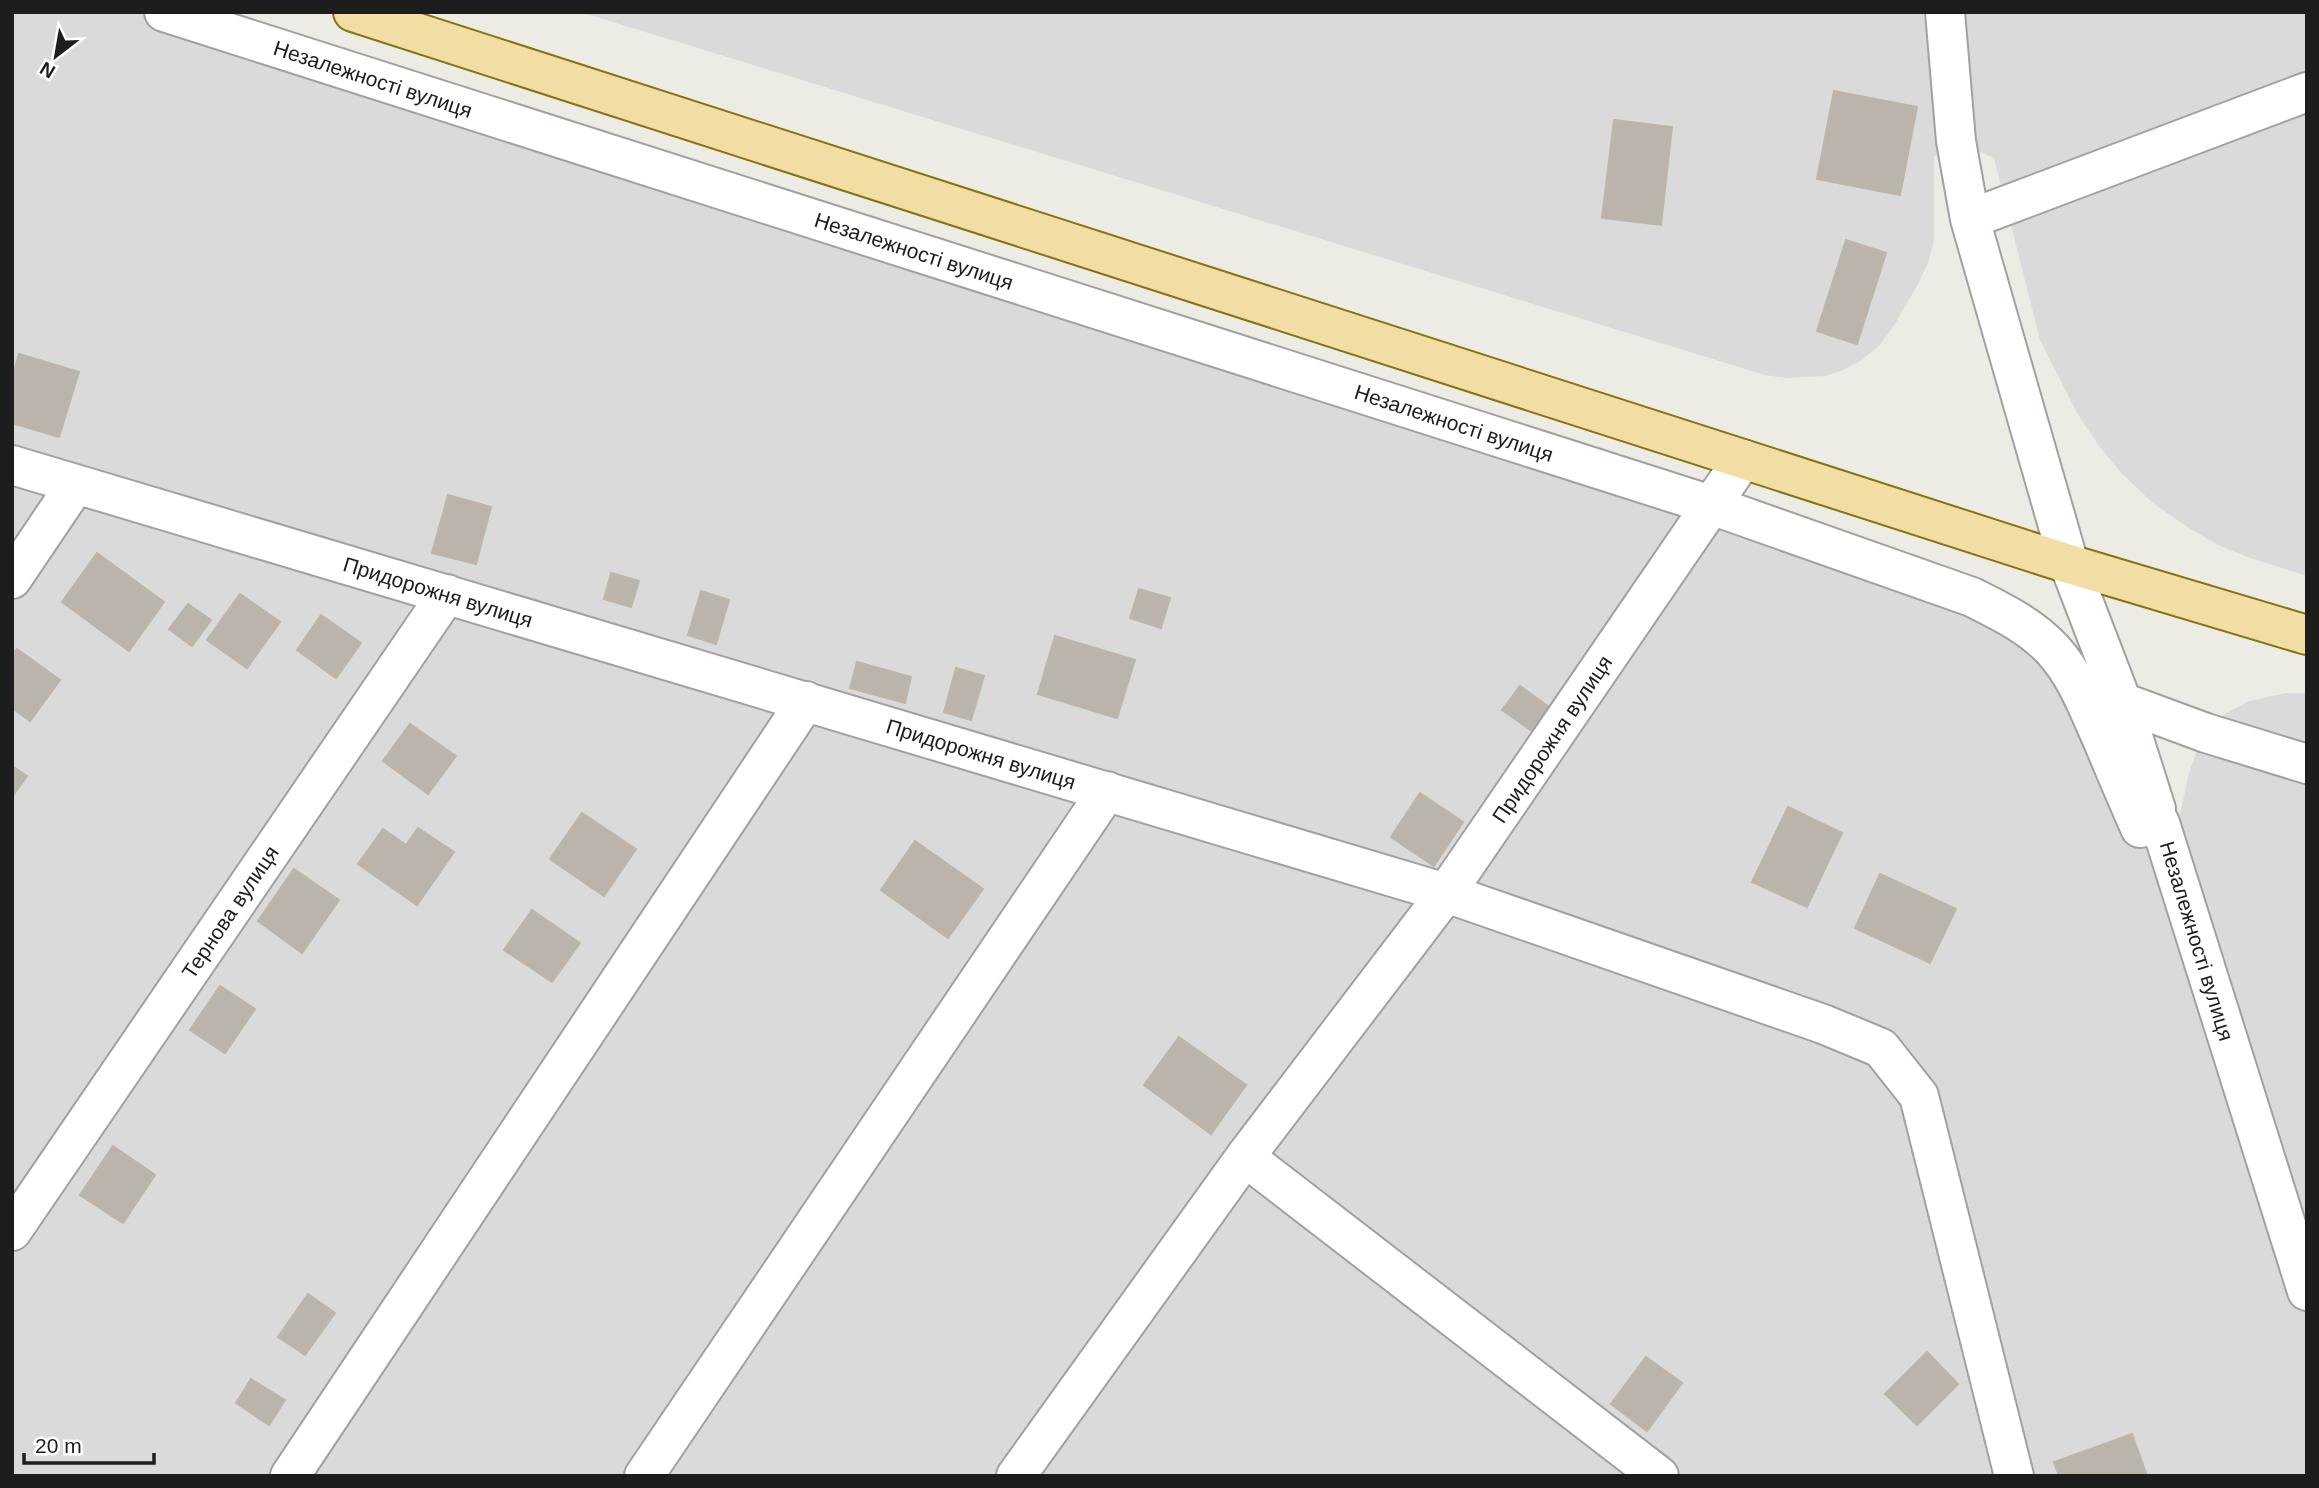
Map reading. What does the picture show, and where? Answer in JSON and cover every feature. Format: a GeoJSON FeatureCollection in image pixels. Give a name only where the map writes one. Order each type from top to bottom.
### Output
{"type":"FeatureCollection","features":[{"type":"Feature","properties":{"kind":"main road"},"geometry":{"type":"LineString","coordinates":[[353,12],[2069,564],[2307,635]]}},
{"type":"Feature","properties":{"kind":"street","name":"Незалежності вулиця"},"geometry":{"type":"LineString","coordinates":[[164,12],[1711,505],[1972,597],[2003,612],[2032,631],[2051,648],[2077,685],[2140,828],[2160,823],[2307,1291]]}},
{"type":"Feature","properties":{"kind":"street"},"geometry":{"type":"LineString","coordinates":[[1945,12],[1956,141],[1970,219],[2069,564],[2122,702],[2160,823]]}},
{"type":"Feature","properties":{"kind":"street"},"geometry":{"type":"LineString","coordinates":[[1970,219],[2307,92]]}},
{"type":"Feature","properties":{"kind":"street","name":"Придорожня вулиця"},"geometry":{"type":"LineString","coordinates":[[12,465],[1446,892],[1743,458]]}},
{"type":"Feature","properties":{"kind":"street"},"geometry":{"type":"LineString","coordinates":[[12,579],[76,484]]}},
{"type":"Feature","properties":{"kind":"street","name":"Тернова вулиця"},"geometry":{"type":"LineString","coordinates":[[12,1231],[447,594]]}},
{"type":"Feature","properties":{"kind":"street"},"geometry":{"type":"LineString","coordinates":[[290,1476],[806,701]]}},
{"type":"Feature","properties":{"kind":"street"},"geometry":{"type":"LineString","coordinates":[[2122,702],[2206,733],[2307,764]]}},
{"type":"Feature","properties":{"kind":"street"},"geometry":{"type":"LineString","coordinates":[[644,1476],[1107,791]]}},
{"type":"Feature","properties":{"kind":"street"},"geometry":{"type":"LineString","coordinates":[[1016,1476],[1245,1157],[1446,892],[1823,1024],[1881,1048],[1919,1096],[2014,1476]]}},
{"type":"Feature","properties":{"kind":"street"},"geometry":{"type":"LineString","coordinates":[[1245,1157],[1660,1476]]}},
{"type":"Feature","properties":{"kind":"shaded area"},"geometry":{"type":"Polygon","coordinates":[[[12,12],[164,12],[2032,631],[2140,828],[2179,819],[2197,750],[2206,733],[2226,713],[2249,701],[2286,693],[2307,693],[2307,1476],[12,1476],[12,12]]]}},
{"type":"Feature","properties":{"kind":"shaded area"},"geometry":{"type":"Polygon","coordinates":[[[580,12],[2307,12],[2307,576],[2218,545],[2189,528],[2154,504],[2122,474],[2099,446],[2077,413],[2040,340],[1994,158],[1956,141],[1934,157],[1934,241],[1928,263],[1895,324],[1880,345],[1862,360],[1843,370],[1825,376],[1786,378],[1765,375],[580,12]]]}},
{"type":"Feature","properties":{"kind":"building"},"geometry":{"type":"Polygon","coordinates":[[[1834,91],[1917,107],[1900,195],[1817,179],[1834,91]]]}},
{"type":"Feature","properties":{"kind":"building"},"geometry":{"type":"Polygon","coordinates":[[[1614,120],[1672,127],[1661,225],[1602,218],[1614,120]]]}},
{"type":"Feature","properties":{"kind":"building"},"geometry":{"type":"Polygon","coordinates":[[[1846,240],[1886,253],[1857,344],[1817,331],[1846,240]]]}},
{"type":"Feature","properties":{"kind":"building"},"geometry":{"type":"Polygon","coordinates":[[[19,354],[79,372],[59,437],[12,423],[12,378],[19,354]]]}},
{"type":"Feature","properties":{"kind":"building"},"geometry":{"type":"Polygon","coordinates":[[[448,495],[491,507],[476,564],[432,553],[448,495]]]}},
{"type":"Feature","properties":{"kind":"building"},"geometry":{"type":"Polygon","coordinates":[[[97,553],[164,602],[129,651],[62,602],[97,553]]]}},
{"type":"Feature","properties":{"kind":"building"},"geometry":{"type":"Polygon","coordinates":[[[611,573],[639,581],[631,607],[604,599],[611,573]]]}},
{"type":"Feature","properties":{"kind":"building"},"geometry":{"type":"Polygon","coordinates":[[[1139,589],[1170,598],[1161,628],[1130,618],[1139,589]]]}},
{"type":"Feature","properties":{"kind":"building"},"geometry":{"type":"Polygon","coordinates":[[[701,591],[729,600],[716,644],[688,635],[701,591]]]}},
{"type":"Feature","properties":{"kind":"building"},"geometry":{"type":"Polygon","coordinates":[[[240,594],[280,622],[247,668],[207,640],[240,594]]]}},
{"type":"Feature","properties":{"kind":"building"},"geometry":{"type":"Polygon","coordinates":[[[188,604],[211,620],[192,646],[169,629],[188,604]]]}},
{"type":"Feature","properties":{"kind":"building"},"geometry":{"type":"Polygon","coordinates":[[[321,615],[361,643],[336,678],[297,650],[321,615]]]}},
{"type":"Feature","properties":{"kind":"building"},"geometry":{"type":"Polygon","coordinates":[[[1055,636],[1135,660],[1117,718],[1038,694],[1055,636]]]}},
{"type":"Feature","properties":{"kind":"building"},"geometry":{"type":"Polygon","coordinates":[[[17,649],[60,680],[30,721],[12,708],[12,656],[17,649]]]}},
{"type":"Feature","properties":{"kind":"building"},"geometry":{"type":"Polygon","coordinates":[[[857,662],[911,677],[905,703],[850,688],[857,662]]]}},
{"type":"Feature","properties":{"kind":"building"},"geometry":{"type":"Polygon","coordinates":[[[956,668],[984,676],[971,720],[944,712],[956,668]]]}},
{"type":"Feature","properties":{"kind":"building"},"geometry":{"type":"Polygon","coordinates":[[[1520,686],[1549,707],[1532,731],[1502,710],[1520,686]]]}},
{"type":"Feature","properties":{"kind":"building"},"geometry":{"type":"Polygon","coordinates":[[[410,724],[456,756],[428,794],[383,761],[410,724]]]}},
{"type":"Feature","properties":{"kind":"building"},"geometry":{"type":"Polygon","coordinates":[[[12,766],[27,776],[12,797],[12,766]]]}},
{"type":"Feature","properties":{"kind":"building"},"geometry":{"type":"Polygon","coordinates":[[[1420,793],[1463,822],[1434,866],[1391,837],[1420,793]]]}},
{"type":"Feature","properties":{"kind":"building"},"geometry":{"type":"Polygon","coordinates":[[[1788,807],[1842,833],[1807,907],[1752,882],[1788,807]]]}},
{"type":"Feature","properties":{"kind":"building"},"geometry":{"type":"Polygon","coordinates":[[[582,813],[636,849],[604,896],[550,859],[582,813]]]}},
{"type":"Feature","properties":{"kind":"building"},"geometry":{"type":"Polygon","coordinates":[[[418,828],[454,852],[417,905],[358,864],[383,829],[406,845],[418,828]]]}},
{"type":"Feature","properties":{"kind":"building"},"geometry":{"type":"Polygon","coordinates":[[[915,841],[983,889],[948,938],[881,890],[915,841]]]}},
{"type":"Feature","properties":{"kind":"building"},"geometry":{"type":"Polygon","coordinates":[[[294,869],[339,900],[302,953],[258,921],[294,869]]]}},
{"type":"Feature","properties":{"kind":"building"},"geometry":{"type":"Polygon","coordinates":[[[1880,874],[1956,909],[1930,963],[1855,928],[1880,874]]]}},
{"type":"Feature","properties":{"kind":"building"},"geometry":{"type":"Polygon","coordinates":[[[532,910],[580,943],[552,982],[504,950],[532,910]]]}},
{"type":"Feature","properties":{"kind":"building"},"geometry":{"type":"Polygon","coordinates":[[[220,986],[255,1009],[225,1053],[190,1030],[220,986]]]}},
{"type":"Feature","properties":{"kind":"building"},"geometry":{"type":"Polygon","coordinates":[[[1179,1037],[1246,1085],[1211,1134],[1144,1085],[1179,1037]]]}},
{"type":"Feature","properties":{"kind":"building"},"geometry":{"type":"Polygon","coordinates":[[[113,1146],[155,1175],[123,1223],[80,1195],[113,1146]]]}},
{"type":"Feature","properties":{"kind":"building"},"geometry":{"type":"Polygon","coordinates":[[[308,1294],[335,1313],[305,1355],[278,1337],[308,1294]]]}},
{"type":"Feature","properties":{"kind":"building"},"geometry":{"type":"Polygon","coordinates":[[[1927,1352],[1958,1384],[1917,1425],[1885,1394],[1927,1352]]]}},
{"type":"Feature","properties":{"kind":"building"},"geometry":{"type":"Polygon","coordinates":[[[1646,1357],[1682,1383],[1647,1431],[1611,1404],[1646,1357]]]}},
{"type":"Feature","properties":{"kind":"building"},"geometry":{"type":"Polygon","coordinates":[[[251,1379],[285,1400],[269,1425],[236,1403],[251,1379]]]}},
{"type":"Feature","properties":{"kind":"building"},"geometry":{"type":"Polygon","coordinates":[[[2132,1434],[2147,1476],[2059,1476],[2054,1462],[2132,1434]]]}}]}
